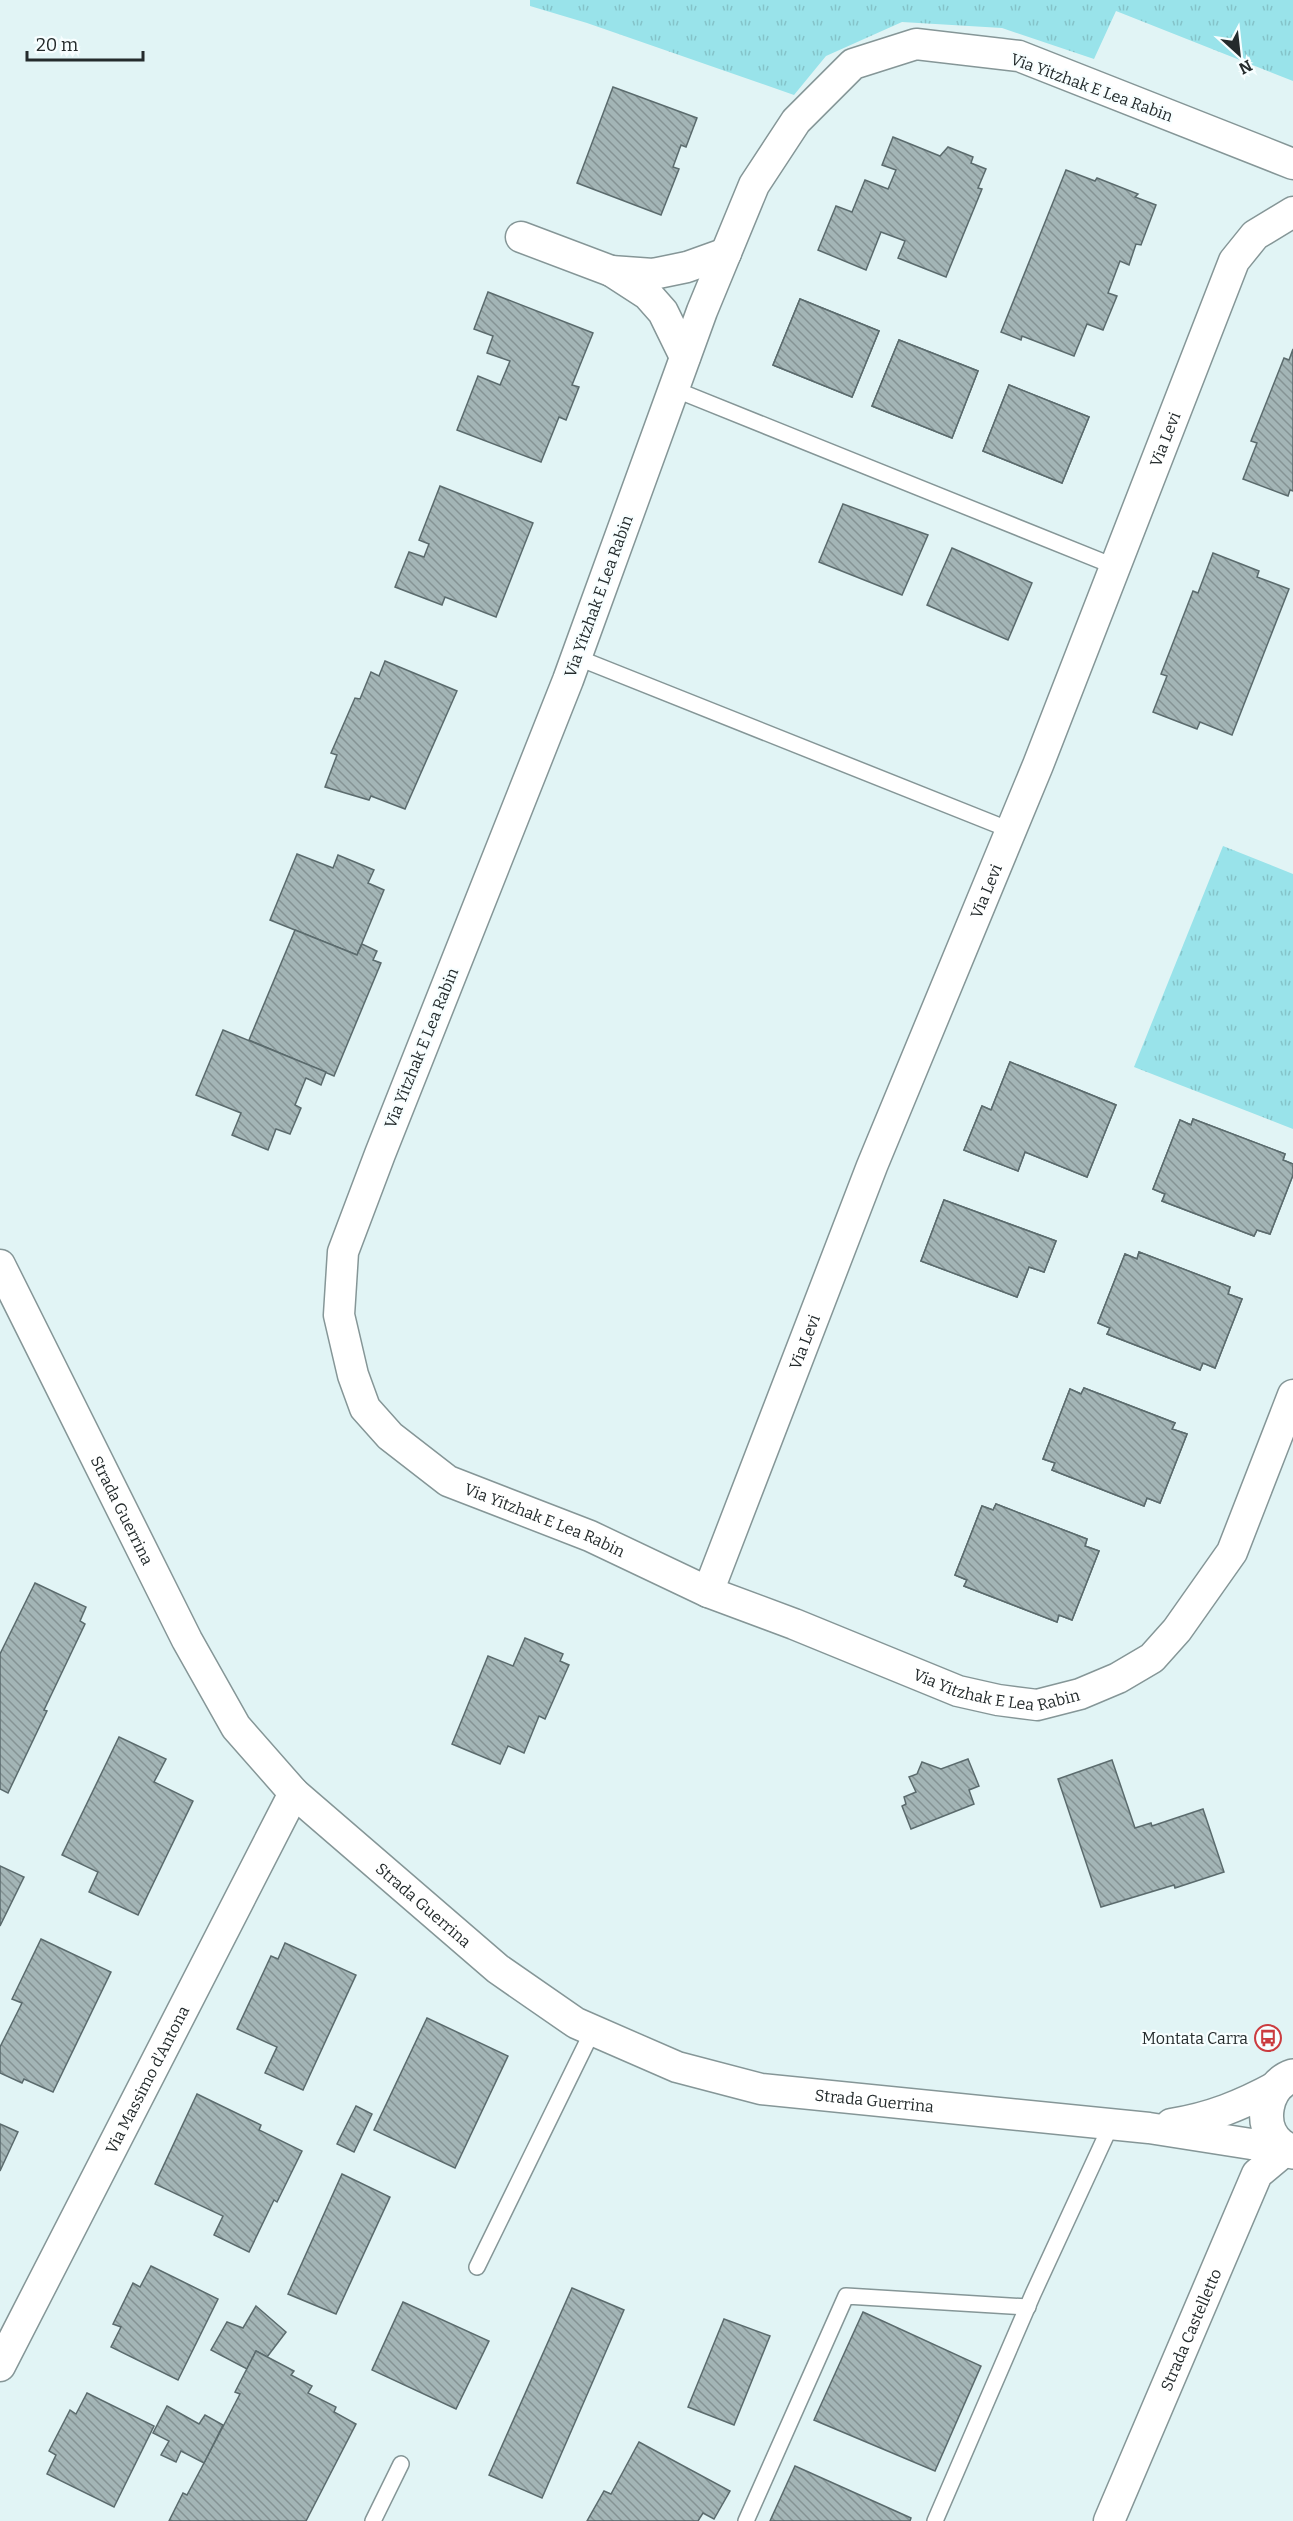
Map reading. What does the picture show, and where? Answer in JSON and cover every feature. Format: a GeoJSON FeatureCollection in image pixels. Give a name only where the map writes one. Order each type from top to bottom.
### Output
{"type":"FeatureCollection","features":[{"type":"Feature","properties":{"kind":"street","name":"Via Yitzhak E Lea Rabin"},"geometry":{"type":"LineString","coordinates":[[1293,164],[1019,56],[915,44],[853,64],[796,120],[754,185],[726,253],[576,657],[343,1252],[339,1315],[353,1375],[365,1408],[390,1436],[448,1481],[590,1536],[708,1592],[794,1624],[958,1691],[998,1700],[1037,1705],[1080,1694],[1118,1678],[1152,1658],[1177,1630],[1206,1593],[1232,1552],[1293,1395]]}},
{"type":"Feature","properties":{"kind":"street","name":"Via Levi"},"geometry":{"type":"LineString","coordinates":[[708,1592],[872,1166],[1116,567],[1234,261],[1255,235],[1293,212]]}},
{"type":"Feature","properties":{"kind":"street"},"geometry":{"type":"LineString","coordinates":[[521,237],[611,271],[648,295],[663,312],[686,357]]}},
{"type":"Feature","properties":{"kind":"street"},"geometry":{"type":"LineString","coordinates":[[611,271],[653,274],[687,267],[726,253]]}},
{"type":"Feature","properties":{"kind":"street","name":"Strada Guerrina"},"geometry":{"type":"LineString","coordinates":[[0,1265],[193,1650],[236,1727],[294,1793],[498,1969],[576,2023],[677,2067],[761,2089],[1149,2128],[1286,2148]]}},
{"type":"Feature","properties":{"kind":"street","name":"Via Massimo d'Antona"},"geometry":{"type":"LineString","coordinates":[[0,2366],[294,1793]]}},
{"type":"Feature","properties":{"kind":"street"},"geometry":{"type":"LineString","coordinates":[[1286,2148],[1272,2135],[1267,2121],[1267,2107],[1288,2078]]}},
{"type":"Feature","properties":{"kind":"street","name":"Strada Guerrina"},"geometry":{"type":"LineString","coordinates":[[1149,2128],[1199,2120],[1227,2111],[1288,2078]]}},
{"type":"Feature","properties":{"kind":"street","name":"Strada Castelletto"},"geometry":{"type":"LineString","coordinates":[[1109,2521],[1257,2174],[1286,2148]]}},
{"type":"Feature","properties":{"kind":"lane"},"geometry":{"type":"LineString","coordinates":[[674,389],[1116,567]]}},
{"type":"Feature","properties":{"kind":"lane"},"geometry":{"type":"LineString","coordinates":[[576,657],[1010,830]]}},
{"type":"Feature","properties":{"kind":"lane"},"geometry":{"type":"LineString","coordinates":[[477,2267],[593,2030]]}},
{"type":"Feature","properties":{"kind":"lane"},"geometry":{"type":"LineString","coordinates":[[935,2521],[1028,2307],[1111,2125]]}},
{"type":"Feature","properties":{"kind":"lane"},"geometry":{"type":"LineString","coordinates":[[746,2521],[846,2296],[1028,2307]]}},
{"type":"Feature","properties":{"kind":"lane"},"geometry":{"type":"LineString","coordinates":[[373,2521],[401,2464]]}},
{"type":"Feature","properties":{"kind":"green space"},"geometry":{"type":"Polygon","coordinates":[[[530,0],[1293,0],[1293,81],[1116,11],[1094,59],[1002,28],[902,22],[826,56],[794,95],[587,23],[530,6],[530,0]]]}},
{"type":"Feature","properties":{"kind":"green space"},"geometry":{"type":"Polygon","coordinates":[[[1223,846],[1293,874],[1293,1129],[1134,1067],[1223,846]]]}},
{"type":"Feature","properties":{"kind":"building"},"geometry":{"type":"Polygon","coordinates":[[[613,87],[697,118],[686,147],[681,145],[673,167],[679,169],[661,215],[577,183],[613,87]]]}},
{"type":"Feature","properties":{"kind":"building"},"geometry":{"type":"Polygon","coordinates":[[[893,137],[940,156],[948,147],[973,157],[971,163],[986,169],[978,188],[982,189],[946,277],[898,258],[905,241],[881,232],[866,270],[818,250],[836,206],[852,212],[865,180],[888,189],[896,170],[882,165],[893,137]]]}},
{"type":"Feature","properties":{"kind":"building"},"geometry":{"type":"Polygon","coordinates":[[[1066,170],[1095,181],[1097,178],[1138,194],[1135,197],[1156,205],[1141,245],[1136,244],[1129,265],[1120,261],[1108,293],[1117,296],[1103,330],[1087,324],[1074,356],[1022,336],[1021,340],[1001,332],[1066,170]]]}},
{"type":"Feature","properties":{"kind":"building"},"geometry":{"type":"Polygon","coordinates":[[[488,292],[593,333],[572,385],[579,387],[566,420],[559,417],[541,462],[457,430],[478,376],[500,385],[510,361],[487,353],[493,336],[474,329],[488,292]]]}},
{"type":"Feature","properties":{"kind":"building"},"geometry":{"type":"Polygon","coordinates":[[[800,299],[879,331],[852,397],[773,365],[800,299]]]}},
{"type":"Feature","properties":{"kind":"building"},"geometry":{"type":"Polygon","coordinates":[[[800,299],[879,331],[852,397],[773,365],[800,299]]]}},
{"type":"Feature","properties":{"kind":"building"},"geometry":{"type":"Polygon","coordinates":[[[899,340],[978,371],[952,438],[872,406],[899,340]]]}},
{"type":"Feature","properties":{"kind":"building"},"geometry":{"type":"Polygon","coordinates":[[[899,340],[978,371],[952,438],[872,406],[899,340]]]}},
{"type":"Feature","properties":{"kind":"building"},"geometry":{"type":"Polygon","coordinates":[[[1293,349],[1293,491],[1290,490],[1288,496],[1243,479],[1257,443],[1251,441],[1284,358],[1289,360],[1293,349]]]}},
{"type":"Feature","properties":{"kind":"building"},"geometry":{"type":"Polygon","coordinates":[[[1009,385],[1089,417],[1062,483],[983,451],[1009,385]]]}},
{"type":"Feature","properties":{"kind":"building"},"geometry":{"type":"Polygon","coordinates":[[[1009,385],[1089,417],[1062,483],[983,451],[1009,385]]]}},
{"type":"Feature","properties":{"kind":"building"},"geometry":{"type":"Polygon","coordinates":[[[440,486],[533,523],[496,617],[445,597],[442,605],[395,587],[409,552],[424,557],[429,544],[419,540],[440,486]]]}},
{"type":"Feature","properties":{"kind":"building"},"geometry":{"type":"Polygon","coordinates":[[[843,504],[928,535],[902,595],[819,562],[843,504]]]}},
{"type":"Feature","properties":{"kind":"building"},"geometry":{"type":"Polygon","coordinates":[[[952,548],[1032,583],[1008,640],[927,605],[952,548]]]}},
{"type":"Feature","properties":{"kind":"building"},"geometry":{"type":"Polygon","coordinates":[[[1213,553],[1259,571],[1257,577],[1289,589],[1232,735],[1200,722],[1197,729],[1153,712],[1167,676],[1161,674],[1193,591],[1198,593],[1213,553]]]}},
{"type":"Feature","properties":{"kind":"building"},"geometry":{"type":"Polygon","coordinates":[[[385,661],[457,691],[405,809],[371,796],[369,800],[325,787],[337,755],[331,753],[355,698],[360,699],[371,672],[379,676],[385,661]]]}},
{"type":"Feature","properties":{"kind":"building"},"geometry":{"type":"Polygon","coordinates":[[[297,854],[333,868],[338,855],[374,870],[368,883],[384,890],[357,955],[270,920],[297,854]]]}},
{"type":"Feature","properties":{"kind":"building"},"geometry":{"type":"Polygon","coordinates":[[[295,930],[357,955],[362,944],[377,951],[373,960],[381,963],[334,1076],[249,1040],[295,930]]]}},
{"type":"Feature","properties":{"kind":"building"},"geometry":{"type":"Polygon","coordinates":[[[223,1030],[326,1072],[321,1085],[306,1078],[295,1105],[301,1108],[290,1134],[276,1129],[268,1150],[232,1135],[241,1113],[196,1095],[223,1030]]]}},
{"type":"Feature","properties":{"kind":"building"},"geometry":{"type":"Polygon","coordinates":[[[1010,1062],[1116,1105],[1087,1177],[1025,1152],[1018,1171],[964,1150],[982,1106],[991,1110],[1010,1062]]]}},
{"type":"Feature","properties":{"kind":"building"},"geometry":{"type":"Polygon","coordinates":[[[1010,1062],[1116,1105],[1087,1177],[1025,1152],[1018,1171],[964,1150],[982,1106],[991,1110],[1010,1062]]]}},
{"type":"Feature","properties":{"kind":"building"},"geometry":{"type":"Polygon","coordinates":[[[1193,1119],[1285,1154],[1283,1160],[1293,1164],[1293,1175],[1270,1234],[1257,1230],[1254,1236],[1162,1201],[1165,1194],[1153,1189],[1180,1120],[1191,1125],[1193,1119]]]}},
{"type":"Feature","properties":{"kind":"building"},"geometry":{"type":"Polygon","coordinates":[[[1193,1119],[1285,1154],[1283,1160],[1293,1164],[1293,1175],[1270,1234],[1257,1230],[1254,1236],[1162,1201],[1165,1194],[1153,1189],[1180,1120],[1191,1125],[1193,1119]]]}},
{"type":"Feature","properties":{"kind":"building"},"geometry":{"type":"Polygon","coordinates":[[[944,1200],[1056,1241],[1044,1272],[1029,1267],[1017,1297],[921,1261],[944,1200]]]}},
{"type":"Feature","properties":{"kind":"building"},"geometry":{"type":"Polygon","coordinates":[[[944,1200],[1056,1241],[1044,1272],[1029,1267],[1017,1297],[921,1261],[944,1200]]]}},
{"type":"Feature","properties":{"kind":"building"},"geometry":{"type":"Polygon","coordinates":[[[1139,1252],[1230,1287],[1228,1294],[1242,1299],[1215,1368],[1203,1363],[1200,1370],[1107,1334],[1110,1328],[1098,1323],[1125,1254],[1137,1259],[1139,1252]]]}},
{"type":"Feature","properties":{"kind":"building"},"geometry":{"type":"Polygon","coordinates":[[[1139,1252],[1230,1287],[1228,1294],[1242,1299],[1215,1368],[1203,1363],[1200,1370],[1107,1334],[1110,1328],[1098,1323],[1125,1254],[1137,1259],[1139,1252]]]}},
{"type":"Feature","properties":{"kind":"building"},"geometry":{"type":"Polygon","coordinates":[[[1084,1388],[1175,1423],[1172,1429],[1187,1434],[1160,1503],[1147,1498],[1144,1506],[1052,1470],[1055,1463],[1043,1459],[1070,1389],[1081,1394],[1084,1388]]]}},
{"type":"Feature","properties":{"kind":"building"},"geometry":{"type":"Polygon","coordinates":[[[1084,1388],[1175,1423],[1172,1429],[1187,1434],[1160,1503],[1147,1498],[1144,1506],[1052,1470],[1055,1463],[1043,1459],[1070,1389],[1081,1394],[1084,1388]]]}},
{"type":"Feature","properties":{"kind":"building"},"geometry":{"type":"Polygon","coordinates":[[[996,1504],[1087,1539],[1085,1546],[1099,1551],[1072,1620],[1059,1615],[1057,1622],[964,1586],[967,1580],[955,1575],[982,1506],[993,1510],[996,1504]]]}},
{"type":"Feature","properties":{"kind":"building"},"geometry":{"type":"Polygon","coordinates":[[[996,1504],[1087,1539],[1085,1546],[1099,1551],[1072,1620],[1059,1615],[1057,1622],[964,1586],[967,1580],[955,1575],[982,1506],[993,1510],[996,1504]]]}},
{"type":"Feature","properties":{"kind":"building"},"geometry":{"type":"Polygon","coordinates":[[[35,1583],[86,1607],[80,1621],[85,1624],[8,1793],[0,1789],[0,1654],[35,1583]]]}},
{"type":"Feature","properties":{"kind":"building"},"geometry":{"type":"Polygon","coordinates":[[[525,1638],[563,1654],[560,1661],[569,1665],[545,1719],[539,1716],[524,1753],[508,1746],[500,1764],[452,1744],[488,1656],[513,1666],[525,1638]]]}},
{"type":"Feature","properties":{"kind":"building"},"geometry":{"type":"Polygon","coordinates":[[[119,1737],[166,1759],[154,1782],[193,1801],[138,1915],[89,1892],[98,1872],[62,1855],[119,1737]]]}},
{"type":"Feature","properties":{"kind":"building"},"geometry":{"type":"Polygon","coordinates":[[[968,1759],[979,1786],[969,1790],[974,1804],[911,1829],[902,1806],[906,1804],[904,1797],[916,1792],[909,1777],[917,1774],[922,1762],[941,1769],[968,1759]]]}},
{"type":"Feature","properties":{"kind":"building"},"geometry":{"type":"Polygon","coordinates":[[[1112,1760],[1135,1828],[1151,1823],[1152,1826],[1203,1809],[1224,1872],[1175,1888],[1174,1885],[1101,1907],[1058,1779],[1112,1760]]]}},
{"type":"Feature","properties":{"kind":"building"},"geometry":{"type":"Polygon","coordinates":[[[0,1866],[24,1877],[0,1926],[0,1866]]]}},
{"type":"Feature","properties":{"kind":"building"},"geometry":{"type":"Polygon","coordinates":[[[41,1939],[111,1972],[53,2092],[24,2079],[22,2083],[0,2073],[0,2047],[22,2003],[12,1999],[41,1939]]]}},
{"type":"Feature","properties":{"kind":"building"},"geometry":{"type":"Polygon","coordinates":[[[285,1943],[356,1975],[303,2090],[265,2073],[277,2047],[237,2029],[271,1956],[278,1959],[285,1943]]]}},
{"type":"Feature","properties":{"kind":"building"},"geometry":{"type":"Polygon","coordinates":[[[427,2018],[508,2056],[455,2168],[374,2130],[427,2018]]]}},
{"type":"Feature","properties":{"kind":"building"},"geometry":{"type":"Polygon","coordinates":[[[197,2094],[261,2125],[259,2130],[302,2151],[277,2202],[274,2200],[249,2252],[214,2235],[223,2216],[155,2184],[197,2094]]]}},
{"type":"Feature","properties":{"kind":"building"},"geometry":{"type":"Polygon","coordinates":[[[356,2106],[372,2114],[354,2152],[337,2144],[356,2106]]]}},
{"type":"Feature","properties":{"kind":"building"},"geometry":{"type":"Polygon","coordinates":[[[0,2124],[18,2132],[0,2171],[0,2124]]]}},
{"type":"Feature","properties":{"kind":"building"},"geometry":{"type":"Polygon","coordinates":[[[342,2174],[390,2197],[336,2314],[288,2294],[342,2174]]]}},
{"type":"Feature","properties":{"kind":"building"},"geometry":{"type":"Polygon","coordinates":[[[151,2266],[218,2299],[178,2380],[111,2347],[121,2327],[113,2324],[133,2283],[140,2287],[151,2266]]]}},
{"type":"Feature","properties":{"kind":"building"},"geometry":{"type":"Polygon","coordinates":[[[572,2288],[624,2310],[542,2498],[489,2475],[572,2288]]]}},
{"type":"Feature","properties":{"kind":"building"},"geometry":{"type":"Polygon","coordinates":[[[403,2302],[489,2341],[456,2409],[372,2370],[403,2302]]]}},
{"type":"Feature","properties":{"kind":"building"},"geometry":{"type":"Polygon","coordinates":[[[256,2306],[286,2332],[267,2357],[256,2351],[247,2369],[211,2350],[227,2322],[243,2328],[256,2306]]]}},
{"type":"Feature","properties":{"kind":"building"},"geometry":{"type":"Polygon","coordinates":[[[863,2312],[981,2366],[935,2471],[814,2420],[863,2312]]]}},
{"type":"Feature","properties":{"kind":"building"},"geometry":{"type":"Polygon","coordinates":[[[724,2319],[770,2336],[734,2425],[688,2407],[724,2319]]]}},
{"type":"Feature","properties":{"kind":"building"},"geometry":{"type":"Polygon","coordinates":[[[256,2351],[294,2371],[291,2375],[312,2386],[308,2393],[336,2407],[334,2412],[356,2424],[306,2521],[169,2521],[183,2493],[187,2495],[240,2394],[235,2392],[256,2351]]]}},
{"type":"Feature","properties":{"kind":"building"},"geometry":{"type":"Polygon","coordinates":[[[87,2393],[154,2426],[114,2507],[47,2474],[56,2455],[49,2451],[70,2410],[76,2414],[87,2393]]]}},
{"type":"Feature","properties":{"kind":"building"},"geometry":{"type":"Polygon","coordinates":[[[167,2406],[199,2424],[205,2415],[223,2425],[204,2463],[181,2451],[176,2462],[161,2455],[169,2441],[153,2433],[167,2406]]]}},
{"type":"Feature","properties":{"kind":"building"},"geometry":{"type":"Polygon","coordinates":[[[639,2442],[730,2491],[714,2519],[703,2513],[698,2521],[587,2521],[604,2491],[611,2494],[639,2442]]]}},
{"type":"Feature","properties":{"kind":"building"},"geometry":{"type":"Polygon","coordinates":[[[795,2466],[911,2518],[910,2521],[770,2521],[795,2466]]]}},
{"type":"Feature","properties":{"kind":"place","name":"Montata Carra"},"geometry":{"type":"Point","coordinates":[1268,2038]}}]}
